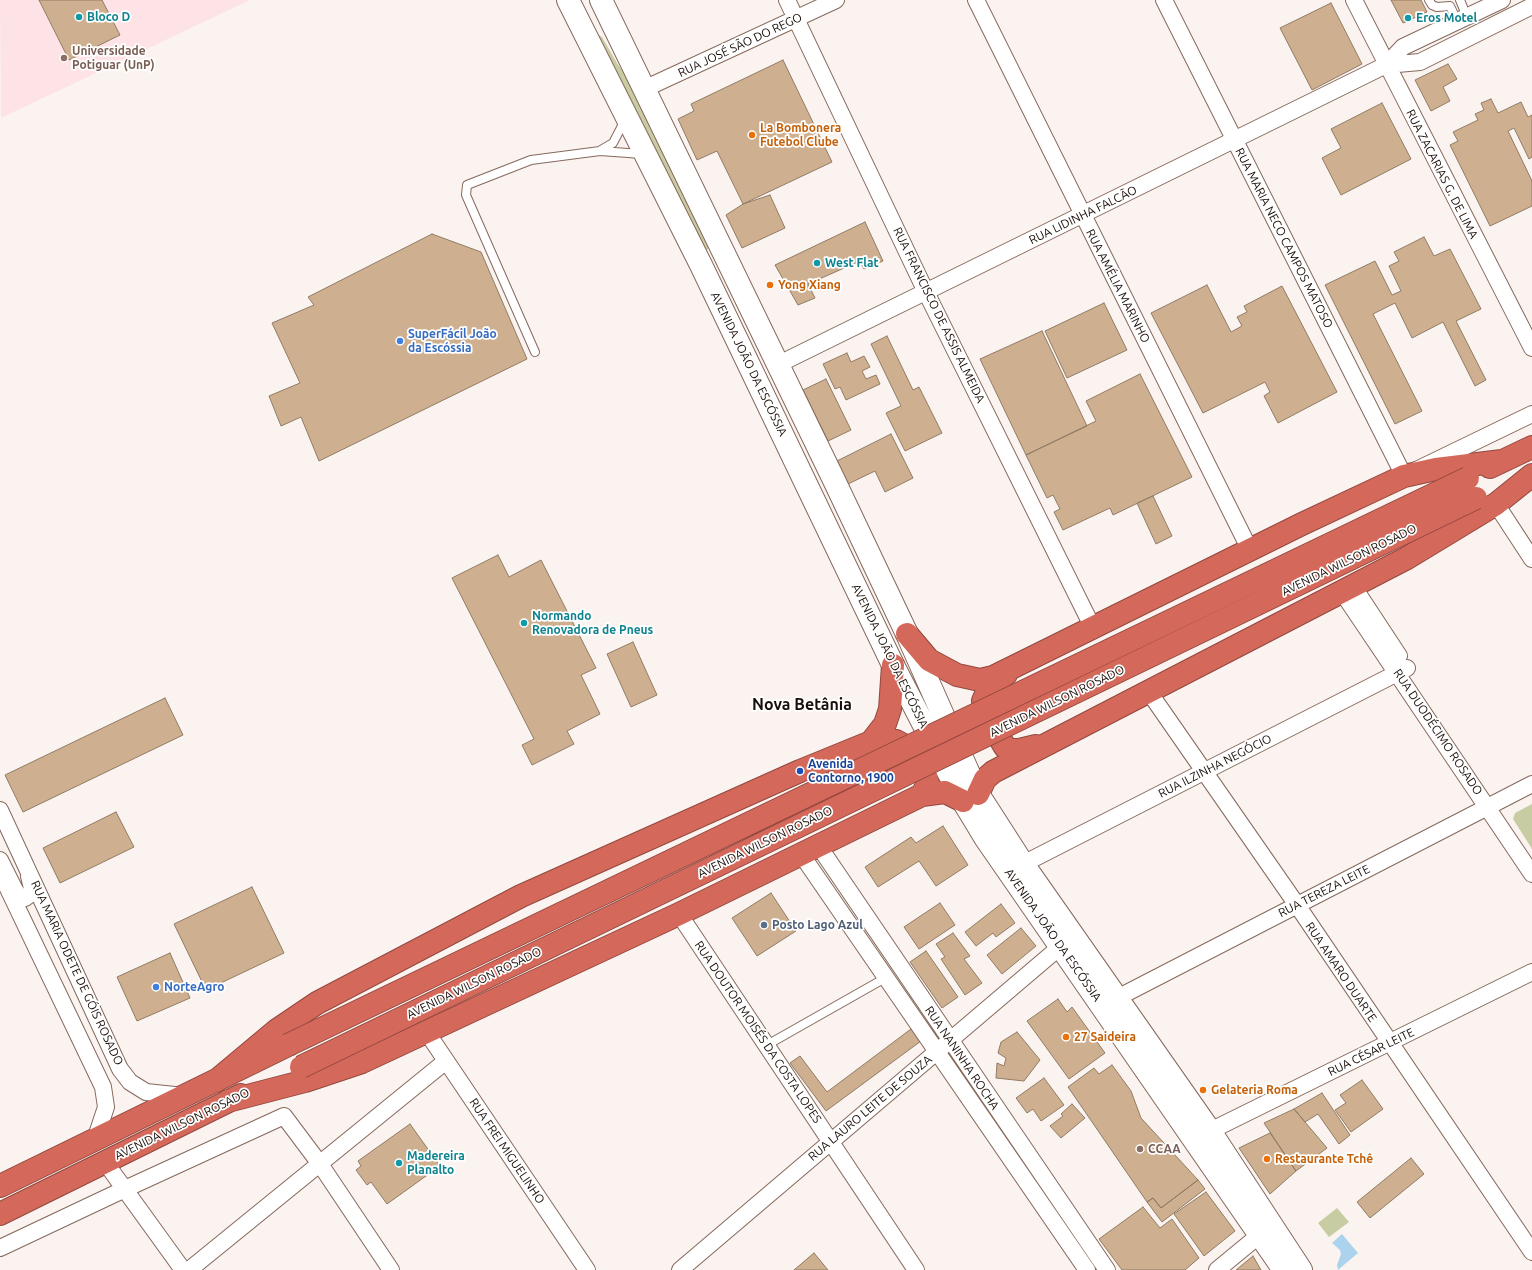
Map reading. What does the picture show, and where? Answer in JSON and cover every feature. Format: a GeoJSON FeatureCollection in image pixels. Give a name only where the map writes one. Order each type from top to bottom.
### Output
{"type":"FeatureCollection","features":[{"type":"Feature","properties":{"kind":"highway","name":"AVENIDA WILSON ROSADO"},"geometry":{"type":"LineString","coordinates":[[0,1186],[288,1045],[1532,447]]}},
{"type":"Feature","properties":{"kind":"highway"},"geometry":{"type":"LineString","coordinates":[[907,634],[929,660],[957,676],[980,680],[993,677],[1404,476],[1436,468],[1502,461]]}},
{"type":"Feature","properties":{"kind":"highway","name":"AVENIDA WILSON ROSADO"},"geometry":{"type":"LineString","coordinates":[[0,1214],[228,1101],[1486,501],[1532,474]]}},
{"type":"Feature","properties":{"kind":"highway"},"geometry":{"type":"LineString","coordinates":[[228,1101],[305,1080],[362,1062],[679,914],[922,795],[945,792],[971,798],[985,779],[993,772],[1407,558],[1486,501]]}},
{"type":"Feature","properties":{"kind":"highway"},"geometry":{"type":"LineString","coordinates":[[871,742],[885,724],[890,709],[894,665]]}},
{"type":"Feature","properties":{"kind":"highway"},"geometry":{"type":"LineString","coordinates":[[1018,665],[989,688],[983,701],[986,715],[1005,747],[1011,750],[1019,750],[1051,742]]}},
{"type":"Feature","properties":{"kind":"highway"},"geometry":{"type":"LineString","coordinates":[[216,1081],[277,1030],[317,1003],[521,896],[800,771],[871,742],[886,739],[903,743],[911,749],[922,763],[928,783],[922,795]]}},
{"type":"Feature","properties":{"kind":"main road","name":"AVENIDA JOÃO DA ESCÓSSIA"},"geometry":{"type":"LineString","coordinates":[[568,0],[701,265],[894,665],[971,798],[1023,864],[1210,1131],[1266,1230],[1284,1270]]}},
{"type":"Feature","properties":{"kind":"main road","name":"AVENIDA JOÃO DA ESCÓSSIA"},"geometry":{"type":"LineString","coordinates":[[601,0],[779,364],[907,634],[986,839],[1061,946],[1266,1230],[1302,1270]]}},
{"type":"Feature","properties":{"kind":"main road"},"geometry":{"type":"LineString","coordinates":[[583,30],[593,27],[602,30],[619,58],[627,66],[634,69]]}},
{"type":"Feature","properties":{"kind":"main road"},"geometry":{"type":"LineString","coordinates":[[701,265],[709,260],[719,263],[738,297],[759,324]]}},
{"type":"Feature","properties":{"kind":"main road"},"geometry":{"type":"LineString","coordinates":[[769,406],[791,431],[817,484],[825,486],[833,478]]}},
{"type":"Feature","properties":{"kind":"street","name":"RUA FRANCISCO DE ASSIS ALMEIDA"},"geometry":{"type":"LineString","coordinates":[[786,0],[926,292],[1093,628]]}},
{"type":"Feature","properties":{"kind":"street","name":"RUA JOSÉ SÃO DO REGO"},"geometry":{"type":"LineString","coordinates":[[644,89],[796,20],[836,0]]}},
{"type":"Feature","properties":{"kind":"street","name":"RUA AMÉLIA MARINHO"},"geometry":{"type":"LineString","coordinates":[[976,0],[1250,550]]}},
{"type":"Feature","properties":{"kind":"street","name":"RUA MARIA NECO CAMPOS MATOSO"},"geometry":{"type":"LineString","coordinates":[[1164,0],[1404,476]]}},
{"type":"Feature","properties":{"kind":"street","name":"RUA ZACARIAS G. DE LIMA"},"geometry":{"type":"LineString","coordinates":[[1354,0],[1532,348]]}},
{"type":"Feature","properties":{"kind":"street","name":"RUA LIDINHA FALCÃO"},"geometry":{"type":"LineString","coordinates":[[779,364],[1235,140],[1386,64],[1403,47],[1502,0]]}},
{"type":"Feature","properties":{"kind":"street","name":"RUA LIDINHA FALCÃO"},"geometry":{"type":"LineString","coordinates":[[1386,64],[1420,62],[1532,6]]}},
{"type":"Feature","properties":{"kind":"street"},"geometry":{"type":"LineString","coordinates":[[1458,21],[1460,41]]}},
{"type":"Feature","properties":{"kind":"street"},"geometry":{"type":"LineString","coordinates":[[1404,476],[1532,414]]}},
{"type":"Feature","properties":{"kind":"street"},"geometry":{"type":"LineString","coordinates":[[1486,501],[1532,558]]}},
{"type":"Feature","properties":{"kind":"street","name":"RUA DUODÉCIMO ROSADO"},"geometry":{"type":"LineString","coordinates":[[1347,589],[1491,805],[1532,874]]}},
{"type":"Feature","properties":{"kind":"street","name":"RUA ILZINHA NEGÓCIO"},"geometry":{"type":"LineString","coordinates":[[1023,864],[1402,671]]}},
{"type":"Feature","properties":{"kind":"street","name":"RUA AMARO DUARTE"},"geometry":{"type":"LineString","coordinates":[[1149,692],[1297,905],[1389,1043],[1532,1252]]}},
{"type":"Feature","properties":{"kind":"street","name":"RUA TEREZA LEITE"},"geometry":{"type":"LineString","coordinates":[[1117,998],[1532,784]]}},
{"type":"Feature","properties":{"kind":"street","name":"RUA DUODÉCIMO ROSADO"},"geometry":{"type":"LineString","coordinates":[[1491,805],[1532,858]]}},
{"type":"Feature","properties":{"kind":"street","name":"RUA MARIA ODETE DE GÓIS ROSADO"},"geometry":{"type":"LineString","coordinates":[[0,810],[125,1076],[136,1086],[146,1092],[185,1096]]}},
{"type":"Feature","properties":{"kind":"street","name":"RUA NANINHA ROCHA"},"geometry":{"type":"LineString","coordinates":[[810,849],[887,977],[944,1046],[1107,1270]]}},
{"type":"Feature","properties":{"kind":"street","name":"RUA NANINHA ROCHA"},"geometry":{"type":"LineString","coordinates":[[810,849],[944,1046],[1087,1270]]}},
{"type":"Feature","properties":{"kind":"street"},"geometry":{"type":"LineString","coordinates":[[0,860],[15,890],[21,898],[26,898],[32,892],[24,860]]}},
{"type":"Feature","properties":{"kind":"street","name":"RUA MARIA ODETE DE GÓIS ROSADO"},"geometry":{"type":"LineString","coordinates":[[0,872],[103,1087],[106,1101],[104,1115],[95,1140]]}},
{"type":"Feature","properties":{"kind":"street","name":"RUA DOUTOR MOISÉS DA COSTA LOPES"},"geometry":{"type":"LineString","coordinates":[[679,914],[916,1270]]}},
{"type":"Feature","properties":{"kind":"street","name":"RUA LAURO LEITE DE SOUZA"},"geometry":{"type":"LineString","coordinates":[[680,1270],[1061,946]]}},
{"type":"Feature","properties":{"kind":"street","name":"RUA CÉSAR LEITE"},"geometry":{"type":"LineString","coordinates":[[1210,1131],[1532,972]]}},
{"type":"Feature","properties":{"kind":"street","name":"RUA FREI MIGUELINHO"},"geometry":{"type":"LineString","coordinates":[[426,1032],[587,1270]]}},
{"type":"Feature","properties":{"kind":"street"},"geometry":{"type":"LineString","coordinates":[[189,1270],[446,1061]]}},
{"type":"Feature","properties":{"kind":"street"},"geometry":{"type":"LineString","coordinates":[[0,1248],[284,1116],[320,1164],[391,1270]]}},
{"type":"Feature","properties":{"kind":"street"},"geometry":{"type":"LineString","coordinates":[[104,1162],[183,1270]]}},
{"type":"Feature","properties":{"kind":"street"},"geometry":{"type":"LineString","coordinates":[[1217,1270],[1266,1230]]}},
{"type":"Feature","properties":{"kind":"lane"},"geometry":{"type":"LineString","coordinates":[[1429,0],[1432,5],[1437,7],[1450,6],[1458,21]]}},
{"type":"Feature","properties":{"kind":"lane"},"geometry":{"type":"LineString","coordinates":[[1458,21],[1460,0]]}},
{"type":"Feature","properties":{"kind":"lane"},"geometry":{"type":"LineString","coordinates":[[600,151],[613,143],[626,118]]}},
{"type":"Feature","properties":{"kind":"lane"},"geometry":{"type":"LineString","coordinates":[[535,352],[466,195],[466,188],[470,183],[531,160],[600,151],[629,152],[647,155]]}},
{"type":"Feature","properties":{"kind":"lane"},"geometry":{"type":"LineString","coordinates":[[767,1045],[887,977]]}},
{"type":"Feature","properties":{"kind":"shaded area","name":"Universidade Potiguar (UnP)"},"geometry":{"type":"Polygon","coordinates":[[[0,0],[250,0],[1,118],[0,0]]]}},
{"type":"Feature","properties":{"kind":"green space"},"geometry":{"type":"Polygon","coordinates":[[[599,35],[602,37],[630,82],[710,248],[704,251],[599,35]]]}},
{"type":"Feature","properties":{"kind":"green space"},"geometry":{"type":"Polygon","coordinates":[[[1532,804],[1532,849],[1513,819],[1515,813],[1532,804]]]}},
{"type":"Feature","properties":{"kind":"green space"},"geometry":{"type":"Polygon","coordinates":[[[1337,1208],[1349,1222],[1329,1237],[1318,1223],[1337,1208]]]}},
{"type":"Feature","properties":{"kind":"water"},"geometry":{"type":"Polygon","coordinates":[[[1342,1234],[1358,1253],[1338,1270],[1337,1265],[1341,1254],[1340,1250],[1332,1243],[1342,1234]]]}},
{"type":"Feature","properties":{"kind":"building","name":"Bloco D"},"geometry":{"type":"Polygon","coordinates":[[[39,0],[102,0],[120,35],[69,60],[39,0]]]}},
{"type":"Feature","properties":{"kind":"building","name":"Eros Motel"},"geometry":{"type":"Polygon","coordinates":[[[1391,0],[1421,0],[1427,12],[1403,23],[1391,0]]]}},
{"type":"Feature","properties":{"kind":"building"},"geometry":{"type":"Polygon","coordinates":[[[1331,3],[1362,64],[1312,90],[1280,28],[1331,3]]]}},
{"type":"Feature","properties":{"kind":"building","name":"La Bombonera Futebol Clube"},"geometry":{"type":"Polygon","coordinates":[[[783,60],[832,162],[743,204],[717,151],[697,160],[678,119],[694,111],[691,104],[783,60]]]}},
{"type":"Feature","properties":{"kind":"building"},"geometry":{"type":"Polygon","coordinates":[[[1448,64],[1457,79],[1443,87],[1450,101],[1431,111],[1415,80],[1448,64]]]}},
{"type":"Feature","properties":{"kind":"building"},"geometry":{"type":"Polygon","coordinates":[[[1491,99],[1498,113],[1521,102],[1528,117],[1532,115],[1532,157],[1529,159],[1514,128],[1508,131],[1532,181],[1532,206],[1490,226],[1450,145],[1458,141],[1453,132],[1478,120],[1475,114],[1484,110],[1481,103],[1491,99]]]}},
{"type":"Feature","properties":{"kind":"building"},"geometry":{"type":"Polygon","coordinates":[[[1382,103],[1411,159],[1341,195],[1322,158],[1341,148],[1331,129],[1382,103]]]}},
{"type":"Feature","properties":{"kind":"building"},"geometry":{"type":"Polygon","coordinates":[[[770,195],[785,228],[742,248],[726,215],[743,204],[770,195]]]}},
{"type":"Feature","properties":{"kind":"building","name":"West Flat"},"geometry":{"type":"Polygon","coordinates":[[[865,222],[883,261],[864,269],[860,261],[808,284],[815,298],[798,305],[775,265],[865,222]]]}},
{"type":"Feature","properties":{"kind":"building","name":"SuperFácil João da Escóssia"},"geometry":{"type":"Polygon","coordinates":[[[432,234],[481,252],[527,359],[319,461],[301,417],[281,426],[269,396],[300,383],[272,323],[314,305],[308,297],[432,234]]]}},
{"type":"Feature","properties":{"kind":"building"},"geometry":{"type":"Polygon","coordinates":[[[1424,237],[1434,256],[1450,249],[1481,309],[1456,321],[1486,380],[1475,386],[1443,322],[1412,338],[1395,303],[1373,314],[1422,411],[1395,424],[1325,285],[1375,261],[1392,295],[1401,291],[1389,266],[1399,261],[1394,252],[1424,237]]]}},
{"type":"Feature","properties":{"kind":"building"},"geometry":{"type":"Polygon","coordinates":[[[1207,285],[1231,332],[1242,326],[1237,317],[1247,312],[1244,306],[1282,286],[1337,392],[1278,423],[1264,396],[1270,392],[1265,382],[1203,413],[1151,313],[1207,285]]]}},
{"type":"Feature","properties":{"kind":"building"},"geometry":{"type":"Polygon","coordinates":[[[1104,303],[1127,350],[1067,378],[1045,331],[1104,303]]]}},
{"type":"Feature","properties":{"kind":"building"},"geometry":{"type":"Polygon","coordinates":[[[1042,331],[1087,426],[1026,455],[980,359],[1042,331]]]}},
{"type":"Feature","properties":{"kind":"building"},"geometry":{"type":"Polygon","coordinates":[[[887,336],[913,390],[919,387],[942,433],[905,451],[886,413],[901,406],[871,344],[887,336]]]}},
{"type":"Feature","properties":{"kind":"building"},"geometry":{"type":"Polygon","coordinates":[[[847,353],[851,362],[864,356],[870,367],[862,371],[866,379],[876,375],[880,384],[846,400],[840,387],[835,389],[823,364],[847,353]]]}},
{"type":"Feature","properties":{"kind":"building"},"geometry":{"type":"Polygon","coordinates":[[[1140,374],[1192,477],[1113,515],[1110,508],[1063,530],[1054,512],[1060,509],[1053,495],[1047,498],[1026,455],[1096,421],[1086,401],[1140,374]]]}},
{"type":"Feature","properties":{"kind":"building"},"geometry":{"type":"Polygon","coordinates":[[[826,379],[851,430],[828,441],[803,390],[826,379]]]}},
{"type":"Feature","properties":{"kind":"building"},"geometry":{"type":"Polygon","coordinates":[[[891,434],[913,478],[885,492],[875,471],[848,484],[837,461],[891,434]]]}},
{"type":"Feature","properties":{"kind":"building"},"geometry":{"type":"Polygon","coordinates":[[[1153,496],[1172,536],[1156,544],[1137,503],[1153,496]]]}},
{"type":"Feature","properties":{"kind":"building","name":"Normando Renovadora de Pneus"},"geometry":{"type":"Polygon","coordinates":[[[498,555],[509,577],[541,560],[596,668],[581,675],[600,714],[567,731],[574,744],[532,765],[522,745],[534,739],[452,578],[498,555]]]}},
{"type":"Feature","properties":{"kind":"building"},"geometry":{"type":"Polygon","coordinates":[[[633,642],[657,695],[631,707],[607,654],[633,642]]]}},
{"type":"Feature","properties":{"kind":"building"},"geometry":{"type":"Polygon","coordinates":[[[165,698],[183,735],[23,812],[5,775],[165,698]]]}},
{"type":"Feature","properties":{"kind":"building"},"geometry":{"type":"Polygon","coordinates":[[[116,812],[134,847],[60,883],[43,848],[116,812]]]}},
{"type":"Feature","properties":{"kind":"building"},"geometry":{"type":"Polygon","coordinates":[[[943,826],[968,865],[936,886],[919,861],[878,887],[865,867],[911,837],[916,843],[943,826]]]}},
{"type":"Feature","properties":{"kind":"building"},"geometry":{"type":"Polygon","coordinates":[[[252,887],[284,953],[206,990],[174,924],[252,887]]]}},
{"type":"Feature","properties":{"kind":"building","name":"Posto Lago Azul"},"geometry":{"type":"Polygon","coordinates":[[[771,893],[796,931],[757,956],[732,918],[771,893]]]}},
{"type":"Feature","properties":{"kind":"building"},"geometry":{"type":"Polygon","coordinates":[[[940,903],[955,925],[919,949],[904,927],[940,903]]]}},
{"type":"Feature","properties":{"kind":"building"},"geometry":{"type":"Polygon","coordinates":[[[1001,904],[1015,923],[996,937],[993,933],[976,946],[965,932],[1001,904]]]}},
{"type":"Feature","properties":{"kind":"building"},"geometry":{"type":"Polygon","coordinates":[[[1021,928],[1036,946],[1002,974],[987,955],[1021,928]]]}},
{"type":"Feature","properties":{"kind":"building"},"geometry":{"type":"Polygon","coordinates":[[[953,933],[970,956],[964,959],[982,983],[965,995],[941,959],[945,957],[936,944],[953,933]]]}},
{"type":"Feature","properties":{"kind":"building"},"geometry":{"type":"Polygon","coordinates":[[[926,951],[958,997],[942,1008],[910,962],[926,951]]]}},
{"type":"Feature","properties":{"kind":"building"},"geometry":{"type":"Polygon","coordinates":[[[170,953],[190,998],[137,1021],[117,977],[170,953]]]}},
{"type":"Feature","properties":{"kind":"building","name":"27 Saideira"},"geometry":{"type":"Polygon","coordinates":[[[1058,999],[1067,1012],[1072,1007],[1105,1053],[1069,1079],[1027,1021],[1058,999]]]}},
{"type":"Feature","properties":{"kind":"building"},"geometry":{"type":"Polygon","coordinates":[[[911,1029],[921,1041],[826,1111],[790,1063],[800,1056],[827,1092],[911,1029]]]}},
{"type":"Feature","properties":{"kind":"building"},"geometry":{"type":"Polygon","coordinates":[[[1017,1032],[1040,1060],[1024,1081],[996,1078],[997,1063],[1004,1066],[1006,1058],[998,1053],[1001,1042],[1017,1032]]]}},
{"type":"Feature","properties":{"kind":"building","name":"CCAA"},"geometry":{"type":"Polygon","coordinates":[[[1112,1065],[1131,1091],[1141,1118],[1198,1180],[1161,1208],[1153,1198],[1147,1202],[1068,1087],[1094,1068],[1099,1074],[1112,1065]]]}},
{"type":"Feature","properties":{"kind":"building"},"geometry":{"type":"Polygon","coordinates":[[[1044,1078],[1064,1105],[1041,1121],[1033,1109],[1027,1113],[1016,1098],[1044,1078]]]}},
{"type":"Feature","properties":{"kind":"building"},"geometry":{"type":"Polygon","coordinates":[[[1362,1080],[1383,1109],[1351,1132],[1335,1110],[1346,1103],[1340,1095],[1362,1080]]]}},
{"type":"Feature","properties":{"kind":"building"},"geometry":{"type":"Polygon","coordinates":[[[1322,1093],[1350,1135],[1339,1144],[1318,1114],[1305,1122],[1294,1109],[1322,1093]]]}},
{"type":"Feature","properties":{"kind":"building"},"geometry":{"type":"Polygon","coordinates":[[[1072,1104],[1085,1118],[1061,1138],[1050,1126],[1063,1116],[1061,1114],[1072,1104]]]}},
{"type":"Feature","properties":{"kind":"building"},"geometry":{"type":"Polygon","coordinates":[[[1294,1109],[1327,1148],[1296,1171],[1264,1123],[1294,1109]]]}},
{"type":"Feature","properties":{"kind":"building","name":"Madereira Planalto"},"geometry":{"type":"Polygon","coordinates":[[[410,1124],[440,1166],[387,1204],[371,1182],[367,1185],[356,1170],[361,1166],[358,1161],[410,1124]]]}},
{"type":"Feature","properties":{"kind":"building","name":"Restaurante Tchê"},"geometry":{"type":"Polygon","coordinates":[[[1270,1133],[1296,1171],[1270,1194],[1239,1148],[1270,1133]]]}},
{"type":"Feature","properties":{"kind":"building"},"geometry":{"type":"Polygon","coordinates":[[[1411,1158],[1424,1174],[1370,1218],[1357,1202],[1411,1158]]]}},
{"type":"Feature","properties":{"kind":"building"},"geometry":{"type":"Polygon","coordinates":[[[1198,1180],[1205,1189],[1162,1222],[1147,1202],[1153,1198],[1161,1208],[1198,1180]]]}},
{"type":"Feature","properties":{"kind":"building"},"geometry":{"type":"Polygon","coordinates":[[[1206,1192],[1235,1231],[1204,1256],[1174,1214],[1206,1192]]]}},
{"type":"Feature","properties":{"kind":"building"},"geometry":{"type":"Polygon","coordinates":[[[1143,1207],[1160,1228],[1172,1219],[1199,1258],[1185,1270],[1122,1270],[1099,1239],[1143,1207]]]}},
{"type":"Feature","properties":{"kind":"building"},"geometry":{"type":"Polygon","coordinates":[[[814,1253],[828,1270],[794,1270],[814,1253]]]}},
{"type":"Feature","properties":{"kind":"building"},"geometry":{"type":"Polygon","coordinates":[[[1253,1256],[1261,1270],[1236,1270],[1253,1256]]]}},
{"type":"Feature","properties":{"kind":"place","name":"Bloco D"},"geometry":{"type":"Point","coordinates":[79,17]}},
{"type":"Feature","properties":{"kind":"place","name":"Eros Motel"},"geometry":{"type":"Point","coordinates":[1408,18]}},
{"type":"Feature","properties":{"kind":"place","name":"Universidade Potiguar (UnP)"},"geometry":{"type":"Point","coordinates":[64,58]}},
{"type":"Feature","properties":{"kind":"place","name":"La Bombonera Futebol Clube"},"geometry":{"type":"Point","coordinates":[752,135]}},
{"type":"Feature","properties":{"kind":"place","name":"West Flat"},"geometry":{"type":"Point","coordinates":[817,263]}},
{"type":"Feature","properties":{"kind":"place","name":"Yong Xiang"},"geometry":{"type":"Point","coordinates":[770,285]}},
{"type":"Feature","properties":{"kind":"place","name":"SuperFácil João da Escóssia"},"geometry":{"type":"Point","coordinates":[400,341]}},
{"type":"Feature","properties":{"kind":"place","name":"Normando Renovadora de Pneus"},"geometry":{"type":"Point","coordinates":[524,623]}},
{"type":"Feature","properties":{"kind":"place","name":"Avenida Contorno, 1900"},"geometry":{"type":"Point","coordinates":[800,771]}},
{"type":"Feature","properties":{"kind":"place","name":"Posto Lago Azul"},"geometry":{"type":"Point","coordinates":[764,925]}},
{"type":"Feature","properties":{"kind":"place","name":"NorteAgro"},"geometry":{"type":"Point","coordinates":[156,987]}},
{"type":"Feature","properties":{"kind":"place","name":"27 Saideira"},"geometry":{"type":"Point","coordinates":[1066,1037]}},
{"type":"Feature","properties":{"kind":"place","name":"Gelateria Roma"},"geometry":{"type":"Point","coordinates":[1203,1090]}},
{"type":"Feature","properties":{"kind":"place","name":"CCAA"},"geometry":{"type":"Point","coordinates":[1140,1149]}},
{"type":"Feature","properties":{"kind":"place","name":"Restaurante Tchê"},"geometry":{"type":"Point","coordinates":[1267,1159]}},
{"type":"Feature","properties":{"kind":"place","name":"Madereira Planalto"},"geometry":{"type":"Point","coordinates":[399,1163]}},
{"type":"Feature","properties":{"kind":"district","name":"Nova Betânia"},"geometry":{"type":"Point","coordinates":[802,705]}}]}
